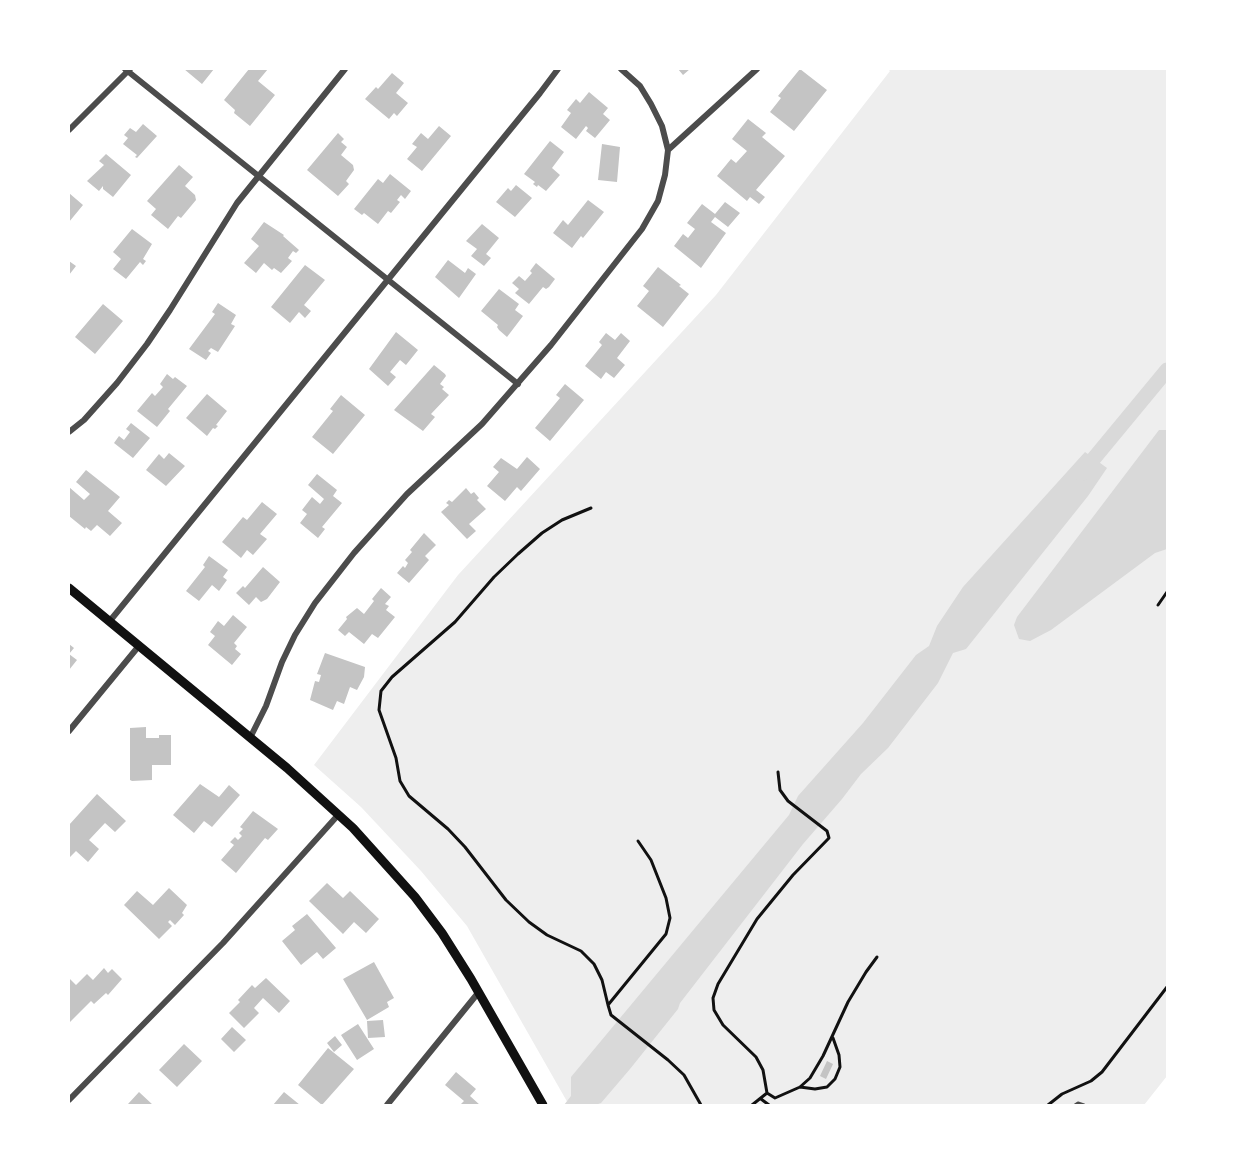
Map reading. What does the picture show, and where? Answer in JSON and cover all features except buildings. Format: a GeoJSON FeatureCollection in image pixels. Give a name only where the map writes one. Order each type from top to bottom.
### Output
{"type":"FeatureCollection","features":[{"type":"Feature","properties":{"kind":"main road"},"geometry":{"type":"LineString","coordinates":[[69,588],[339,814],[415,897],[442,933],[542,1103]]}},
{"type":"Feature","properties":{"kind":"street"},"geometry":{"type":"LineString","coordinates":[[69,432],[84,420],[117,383],[147,344],[237,203],[258,174],[345,69]]}},
{"type":"Feature","properties":{"kind":"street"},"geometry":{"type":"LineString","coordinates":[[109,621],[558,69]]}},
{"type":"Feature","properties":{"kind":"street"},"geometry":{"type":"LineString","coordinates":[[250,738],[295,636],[315,603],[354,553],[407,494],[482,424],[518,384],[642,229],[658,201],[665,175],[668,150],[662,126],[640,86],[621,69]]}},
{"type":"Feature","properties":{"kind":"street"},"geometry":{"type":"LineString","coordinates":[[668,150],[757,69]]}},
{"type":"Feature","properties":{"kind":"street"},"geometry":{"type":"LineString","coordinates":[[69,130],[127,70],[518,384]]}},
{"type":"Feature","properties":{"kind":"street"},"geometry":{"type":"LineString","coordinates":[[69,731],[138,647]]}},
{"type":"Feature","properties":{"kind":"street"},"geometry":{"type":"LineString","coordinates":[[69,1100],[223,943],[339,814]]}},
{"type":"Feature","properties":{"kind":"street"},"geometry":{"type":"LineString","coordinates":[[387,1105],[478,993]]}},
{"type":"Feature","properties":{"kind":"lane"},"geometry":{"type":"LineString","coordinates":[[1075,1105],[1078,1103],[1084,1105]]}},
{"type":"Feature","properties":{"kind":"path"},"geometry":{"type":"LineString","coordinates":[[591,508],[562,520],[542,533],[494,577],[455,622],[392,677],[381,691],[380,710],[396,759],[400,781],[409,796],[448,829],[506,900],[529,922],[548,935],[581,951],[594,964],[602,980],[611,1014],[669,1060],[684,1075],[701,1105]]}},
{"type":"Feature","properties":{"kind":"path"},"geometry":{"type":"LineString","coordinates":[[1158,605],[1167,592]]}},
{"type":"Feature","properties":{"kind":"path"},"geometry":{"type":"LineString","coordinates":[[778,772],[780,790],[788,801],[827,831],[830,838],[793,874],[757,920],[718,984],[713,998],[714,1010],[723,1024],[756,1057],[763,1070],[767,1093],[775,1098],[800,1087],[810,1078],[848,1002],[877,957]]}},
{"type":"Feature","properties":{"kind":"path"},"geometry":{"type":"LineString","coordinates":[[608,1005],[666,934],[670,918],[666,898],[651,860],[638,840]]}},
{"type":"Feature","properties":{"kind":"path"},"geometry":{"type":"LineString","coordinates":[[1048,1105],[1062,1094],[1091,1081],[1102,1072],[1167,987]]}},
{"type":"Feature","properties":{"kind":"path"},"geometry":{"type":"LineString","coordinates":[[800,1087],[815,1089],[826,1087],[836,1079],[840,1067],[833,1036]]}},
{"type":"Feature","properties":{"kind":"path"},"geometry":{"type":"LineString","coordinates":[[752,1105],[767,1093]]}},
{"type":"Feature","properties":{"kind":"path"},"geometry":{"type":"LineString","coordinates":[[761,1099],[769,1105]]}},
{"type":"Feature","properties":{"kind":"shaded area"},"geometry":{"type":"Polygon","coordinates":[[[888,69],[1167,69],[1167,1076],[1144,1105],[569,1105],[467,926],[421,871],[361,807],[314,765],[458,575],[716,295],[890,71],[888,69]]]}},
{"type":"Feature","properties":{"kind":"shaded area"},"geometry":{"type":"Polygon","coordinates":[[[1159,430],[1167,430],[1167,549],[1155,553],[1051,630],[1030,641],[1019,639],[1014,625],[1017,617],[1159,430]]]}},
{"type":"Feature","properties":{"kind":"shaded area"},"geometry":{"type":"Polygon","coordinates":[[[1085,452],[1107,468],[1088,496],[966,649],[953,653],[938,683],[888,748],[861,774],[803,844],[680,1003],[678,1009],[601,1103],[564,1105],[571,1096],[571,1077],[789,815],[798,796],[863,723],[916,655],[929,646],[937,626],[963,587],[1085,452]]]}},
{"type":"Feature","properties":{"kind":"waterway"},"geometry":{"type":"LineString","coordinates":[[1081,474],[1167,370]]}}]}
